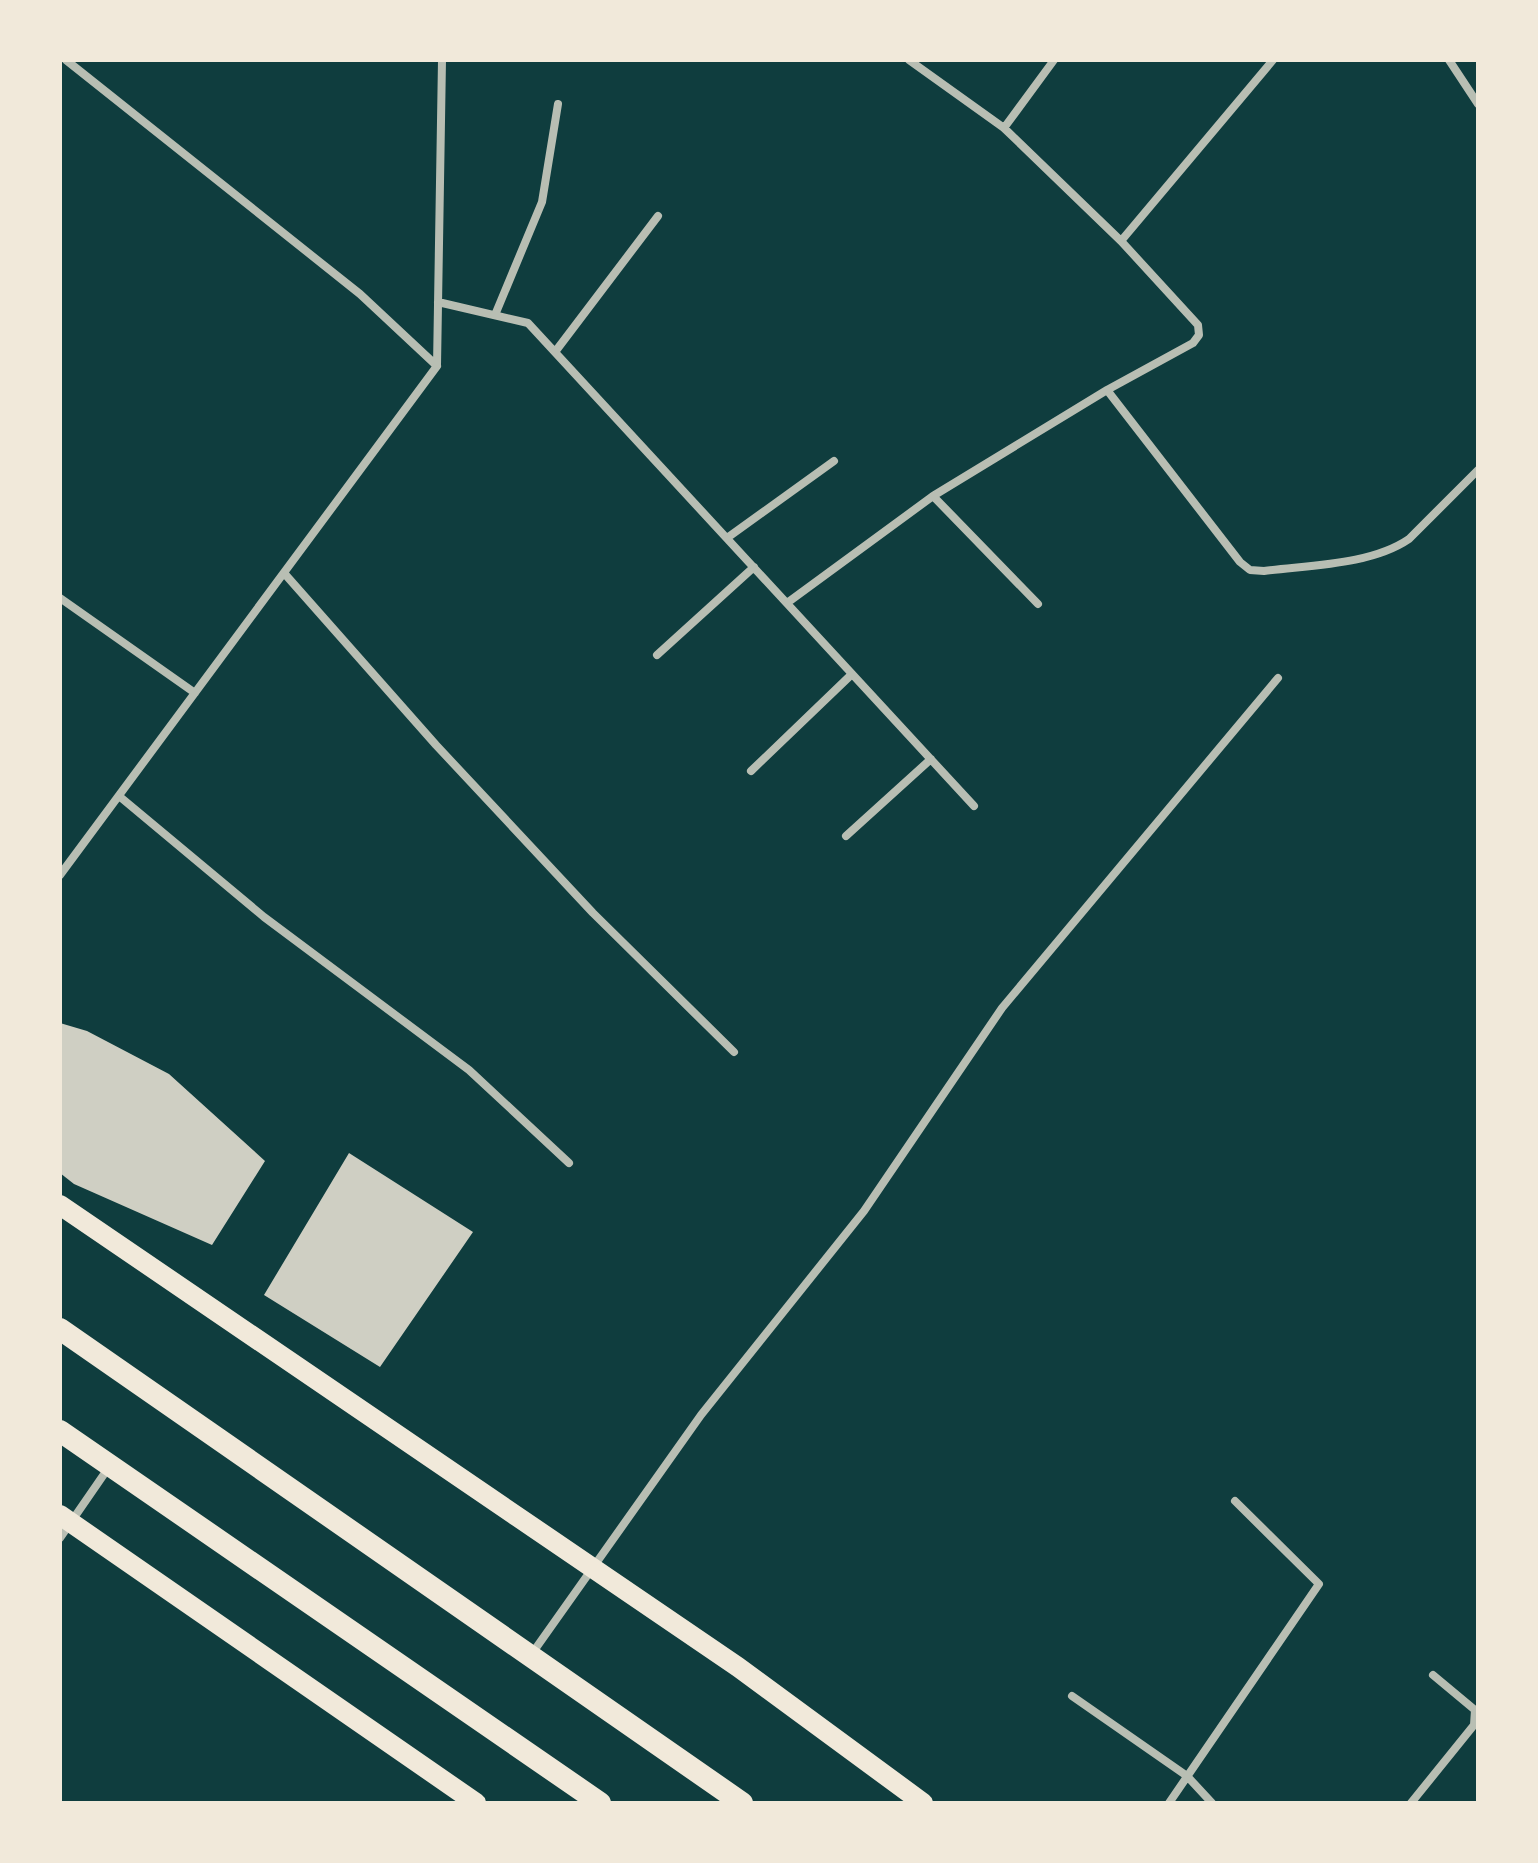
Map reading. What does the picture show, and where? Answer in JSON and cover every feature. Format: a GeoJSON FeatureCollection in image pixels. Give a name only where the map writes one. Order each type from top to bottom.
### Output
{"type":"FeatureCollection","features":[{"type":"Feature","properties":{"kind":"highway"},"geometry":{"type":"LineString","coordinates":[[60,1329],[742,1803]]}},
{"type":"Feature","properties":{"kind":"highway"},"geometry":{"type":"LineString","coordinates":[[60,1431],[600,1803]]}},
{"type":"Feature","properties":{"kind":"main road"},"geometry":{"type":"LineString","coordinates":[[60,1205],[738,1667],[923,1803]]}},
{"type":"Feature","properties":{"kind":"main road"},"geometry":{"type":"LineString","coordinates":[[64,1525],[476,1803]]}},
{"type":"Feature","properties":{"kind":"street"},"geometry":{"type":"LineString","coordinates":[[66,60],[360,294],[437,366]]}},
{"type":"Feature","properties":{"kind":"street"},"geometry":{"type":"LineString","coordinates":[[60,875],[437,366],[442,60]]}},
{"type":"Feature","properties":{"kind":"street"},"geometry":{"type":"LineString","coordinates":[[787,603],[933,496],[1107,390],[1193,343],[1199,335],[1198,325],[1121,241],[1004,128],[909,60]]}},
{"type":"Feature","properties":{"kind":"street"},"geometry":{"type":"LineString","coordinates":[[1004,128],[1054,60]]}},
{"type":"Feature","properties":{"kind":"street"},"geometry":{"type":"LineString","coordinates":[[1121,241],[1273,60]]}},
{"type":"Feature","properties":{"kind":"street"},"geometry":{"type":"LineString","coordinates":[[1449,60],[1478,104]]}},
{"type":"Feature","properties":{"kind":"street"},"geometry":{"type":"LineString","coordinates":[[495,315],[542,202],[558,104]]}},
{"type":"Feature","properties":{"kind":"street"},"geometry":{"type":"LineString","coordinates":[[555,352],[658,216]]}},
{"type":"Feature","properties":{"kind":"street"},"geometry":{"type":"LineString","coordinates":[[438,302],[528,323],[974,806]]}},
{"type":"Feature","properties":{"kind":"street"},"geometry":{"type":"LineString","coordinates":[[1107,390],[1240,562],[1250,570],[1264,571],[1379,555],[1409,539],[1478,470]]}},
{"type":"Feature","properties":{"kind":"street"},"geometry":{"type":"LineString","coordinates":[[727,538],[834,461]]}},
{"type":"Feature","properties":{"kind":"street"},"geometry":{"type":"LineString","coordinates":[[933,496],[1038,604]]}},
{"type":"Feature","properties":{"kind":"street"},"geometry":{"type":"LineString","coordinates":[[657,655],[754,567]]}},
{"type":"Feature","properties":{"kind":"street"},"geometry":{"type":"LineString","coordinates":[[284,573],[436,745],[593,913],[734,1052]]}},
{"type":"Feature","properties":{"kind":"street"},"geometry":{"type":"LineString","coordinates":[[60,598],[195,693]]}},
{"type":"Feature","properties":{"kind":"street"},"geometry":{"type":"LineString","coordinates":[[751,771],[852,674]]}},
{"type":"Feature","properties":{"kind":"street"},"geometry":{"type":"LineString","coordinates":[[531,1656],[701,1415],[864,1211],[1002,1008],[1278,678]]}},
{"type":"Feature","properties":{"kind":"street"},"geometry":{"type":"LineString","coordinates":[[846,836],[931,759]]}},
{"type":"Feature","properties":{"kind":"street"},"geometry":{"type":"LineString","coordinates":[[119,796],[264,917],[469,1070],[569,1163]]}},
{"type":"Feature","properties":{"kind":"street"},"geometry":{"type":"LineString","coordinates":[[64,1525],[109,1466]]}},
{"type":"Feature","properties":{"kind":"street"},"geometry":{"type":"LineString","coordinates":[[1169,1803],[1319,1584],[1235,1501]]}},
{"type":"Feature","properties":{"kind":"street"},"geometry":{"type":"LineString","coordinates":[[1411,1803],[1474,1725],[1476,1717],[1475,1710],[1433,1675]]}},
{"type":"Feature","properties":{"kind":"street"},"geometry":{"type":"LineString","coordinates":[[1072,1696],[1187,1776],[1212,1803]]}},
{"type":"Feature","properties":{"kind":"building"},"geometry":{"type":"Polygon","coordinates":[[[60,1023],[87,1031],[169,1074],[265,1161],[212,1245],[74,1184],[60,1173],[60,1023]]]}},
{"type":"Feature","properties":{"kind":"building"},"geometry":{"type":"Polygon","coordinates":[[[349,1153],[473,1232],[380,1367],[264,1295],[349,1153]]]}}]}
